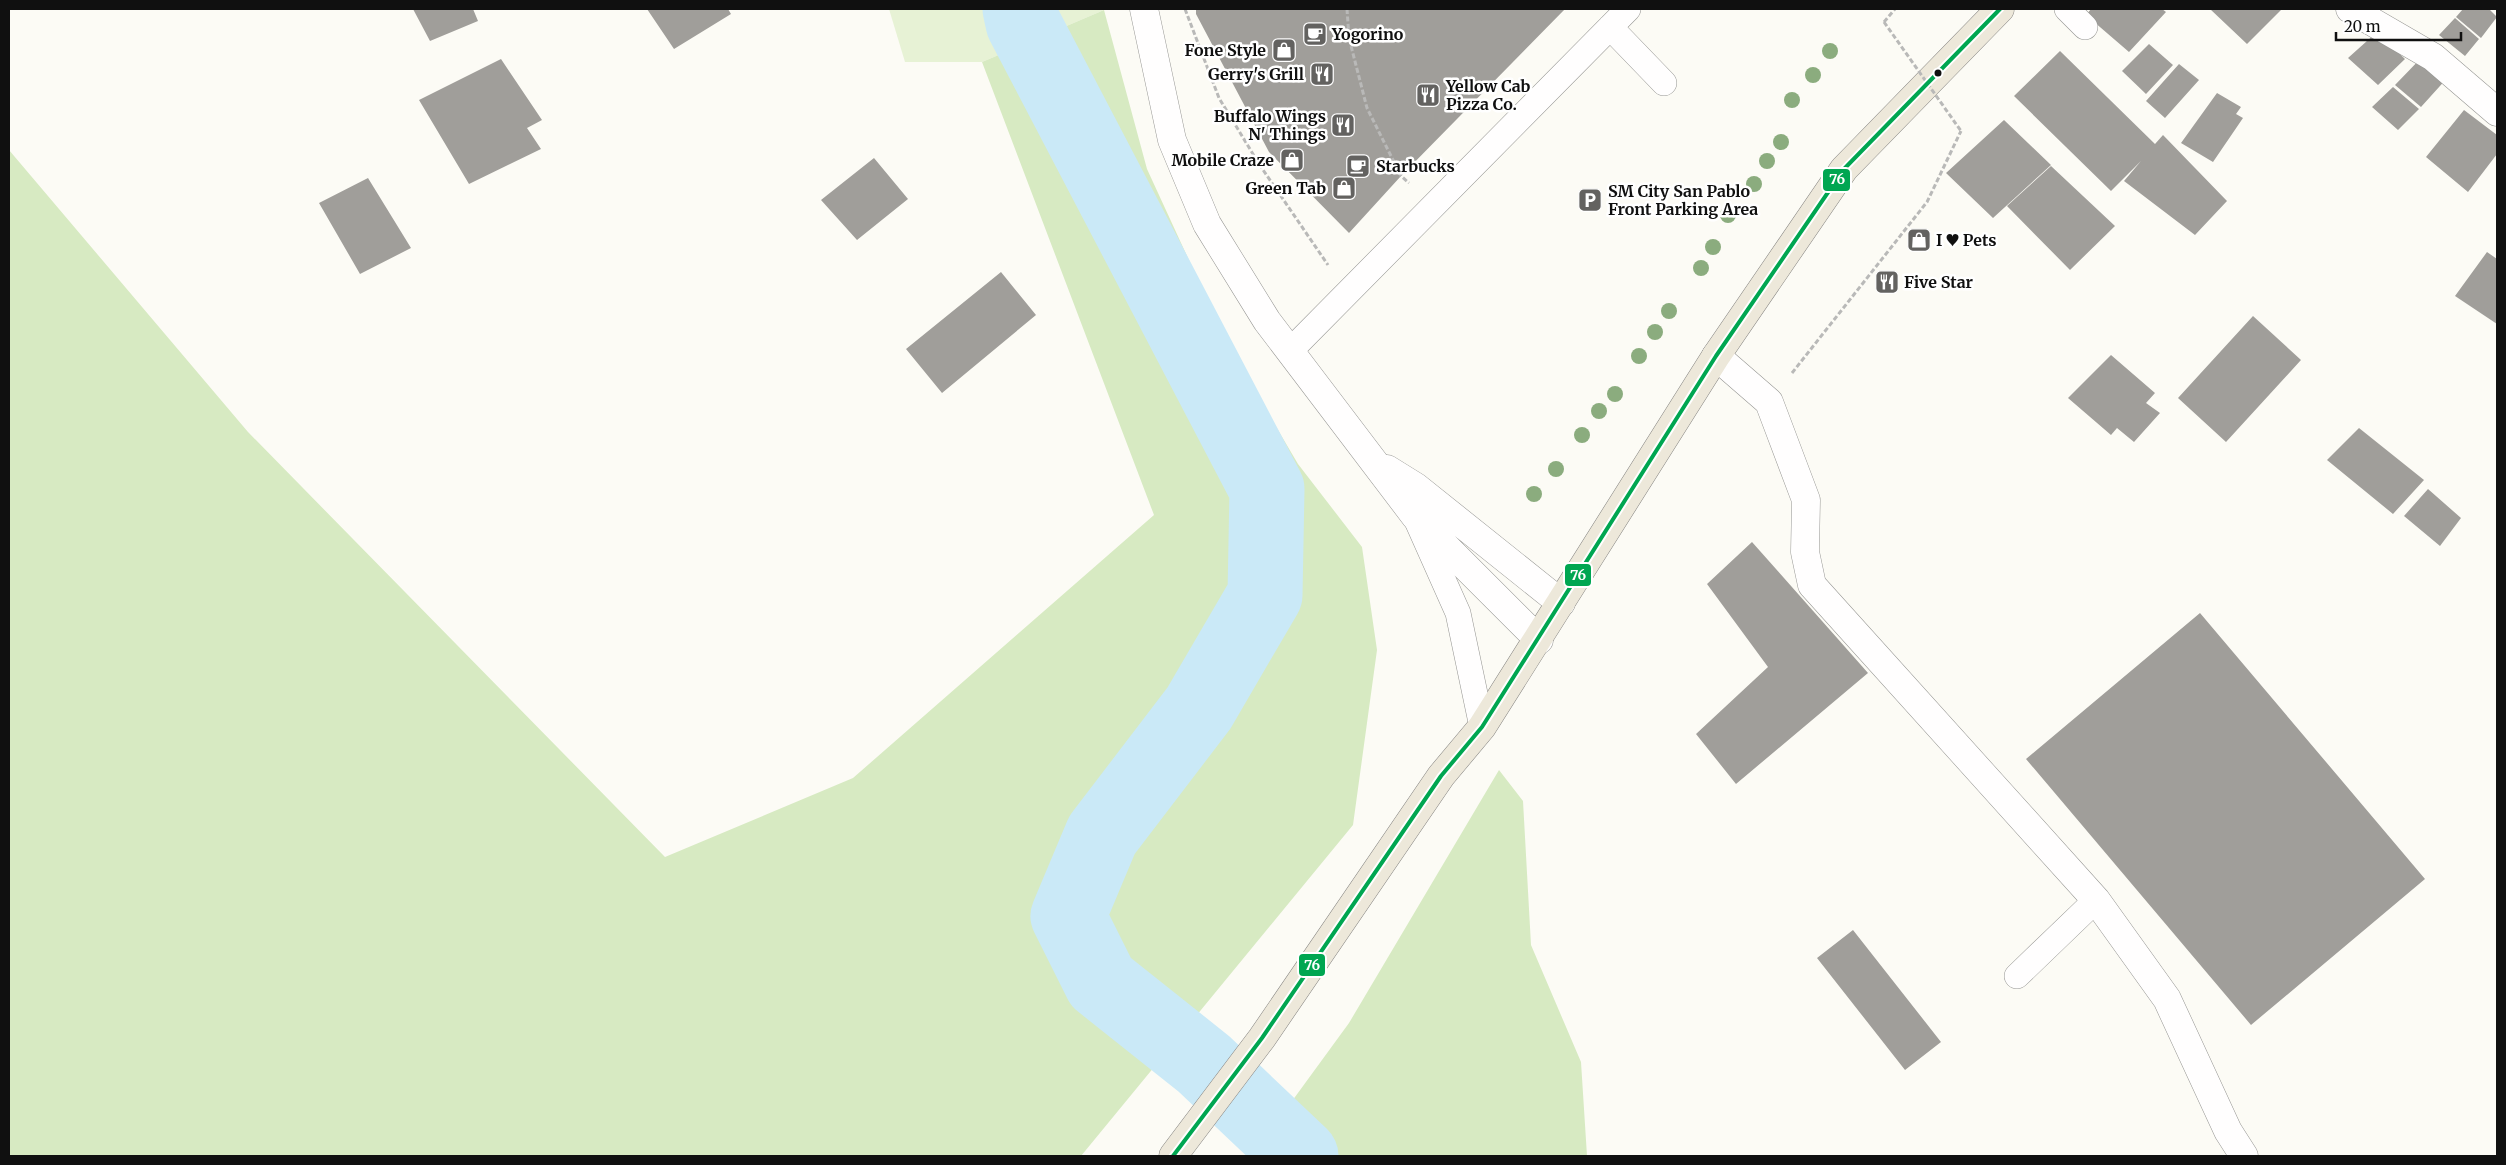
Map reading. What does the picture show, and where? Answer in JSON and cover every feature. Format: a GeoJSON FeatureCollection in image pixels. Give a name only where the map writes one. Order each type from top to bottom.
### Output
{"type":"FeatureCollection","features":[{"type":"Feature","properties":{"kind":"main road"},"geometry":{"type":"LineString","coordinates":[[1174,1156],[1262,1038],[1441,776],[1482,727],[1539,640],[1716,356],[1844,169],[2000,9]]}},
{"type":"Feature","properties":{"kind":"street"},"geometry":{"type":"LineString","coordinates":[[1144,9],[1172,140],[1207,224],[1267,321],[1415,516],[1539,640]]}},
{"type":"Feature","properties":{"kind":"street"},"geometry":{"type":"LineString","coordinates":[[2350,9],[2434,58],[2497,112]]}},
{"type":"Feature","properties":{"kind":"street"},"geometry":{"type":"LineString","coordinates":[[1716,356],[1769,402],[1806,500],[1805,552],[1812,586],[2096,900],[2167,999],[2228,1131],[2244,1156]]}},
{"type":"Feature","properties":{"kind":"street"},"geometry":{"type":"LineString","coordinates":[[1371,459],[1416,487],[1561,603]]}},
{"type":"Feature","properties":{"kind":"lane"},"geometry":{"type":"LineString","coordinates":[[1290,351],[1628,9]]}},
{"type":"Feature","properties":{"kind":"lane"},"geometry":{"type":"LineString","coordinates":[[2067,9],[2085,27]]}},
{"type":"Feature","properties":{"kind":"lane"},"geometry":{"type":"LineString","coordinates":[[1610,27],[1664,84]]}},
{"type":"Feature","properties":{"kind":"lane"},"geometry":{"type":"LineString","coordinates":[[1415,516],[1458,612],[1482,727]]}},
{"type":"Feature","properties":{"kind":"lane"},"geometry":{"type":"LineString","coordinates":[[2016,976],[2096,900]]}},
{"type":"Feature","properties":{"kind":"path"},"geometry":{"type":"LineString","coordinates":[[1184,9],[1219,98],[1264,172],[1329,265]]}},
{"type":"Feature","properties":{"kind":"path"},"geometry":{"type":"LineString","coordinates":[[1347,9],[1349,38],[1367,108],[1402,176],[1414,186]]}},
{"type":"Feature","properties":{"kind":"path"},"geometry":{"type":"LineString","coordinates":[[1769,402],[1927,202],[1961,131],[1884,22],[1895,9]]}},
{"type":"Feature","properties":{"kind":"green space"},"geometry":{"type":"Polygon","coordinates":[[[889,9],[1104,10],[982,62],[905,62],[889,9]]]}},
{"type":"Feature","properties":{"kind":"green space"},"geometry":{"type":"Polygon","coordinates":[[[1104,10],[1147,169],[1228,345],[1298,464],[1362,547],[1377,650],[1353,825],[1081,1156],[9,1156],[9,150],[248,432],[665,857],[853,778],[1154,515],[982,62],[1104,10]]]}},
{"type":"Feature","properties":{"kind":"green space"},"geometry":{"type":"Polygon","coordinates":[[[1499,770],[1523,801],[1531,945],[1581,1062],[1587,1156],[1252,1156],[1349,1023],[1499,770]]]}},
{"type":"Feature","properties":{"kind":"building"},"geometry":{"type":"Polygon","coordinates":[[[413,9],[473,9],[478,21],[430,41],[413,9]]]}},
{"type":"Feature","properties":{"kind":"building"},"geometry":{"type":"Polygon","coordinates":[[[647,9],[728,9],[731,14],[674,49],[647,9]]]}},
{"type":"Feature","properties":{"kind":"building"},"geometry":{"type":"Polygon","coordinates":[[[1196,9],[1565,9],[1401,176],[1349,233],[1269,152],[1196,14],[1196,9]]]}},
{"type":"Feature","properties":{"kind":"building"},"geometry":{"type":"Polygon","coordinates":[[[2091,9],[2162,9],[2166,12],[2129,52],[2086,15],[2091,9]]]}},
{"type":"Feature","properties":{"kind":"building"},"geometry":{"type":"Polygon","coordinates":[[[2210,9],[2282,9],[2247,44],[2210,9]]]}},
{"type":"Feature","properties":{"kind":"building"},"geometry":{"type":"Polygon","coordinates":[[[2463,9],[2489,9],[2497,17],[2481,38],[2456,17],[2463,9]]]}},
{"type":"Feature","properties":{"kind":"building"},"geometry":{"type":"Polygon","coordinates":[[[2455,18],[2479,39],[2465,56],[2439,35],[2455,18]]]}},
{"type":"Feature","properties":{"kind":"building"},"geometry":{"type":"Polygon","coordinates":[[[2377,32],[2405,59],[2378,85],[2348,58],[2377,32]]]}},
{"type":"Feature","properties":{"kind":"building"},"geometry":{"type":"Polygon","coordinates":[[[2149,44],[2173,65],[2146,94],[2122,71],[2149,44]]]}},
{"type":"Feature","properties":{"kind":"building"},"geometry":{"type":"Polygon","coordinates":[[[2060,51],[2155,144],[2163,135],[2227,201],[2195,235],[2124,181],[2141,161],[2111,191],[2014,96],[2060,51]]]}},
{"type":"Feature","properties":{"kind":"building"},"geometry":{"type":"Polygon","coordinates":[[[2424,55],[2449,76],[2421,107],[2395,85],[2424,55]]]}},
{"type":"Feature","properties":{"kind":"building"},"geometry":{"type":"Polygon","coordinates":[[[501,59],[542,120],[527,128],[541,149],[469,184],[419,100],[501,59]]]}},
{"type":"Feature","properties":{"kind":"building"},"geometry":{"type":"Polygon","coordinates":[[[2179,64],[2199,80],[2165,118],[2146,101],[2179,64]]]}},
{"type":"Feature","properties":{"kind":"building"},"geometry":{"type":"Polygon","coordinates":[[[2393,87],[2419,109],[2398,130],[2372,107],[2393,87]]]}},
{"type":"Feature","properties":{"kind":"building"},"geometry":{"type":"Polygon","coordinates":[[[2217,93],[2241,107],[2236,114],[2243,118],[2213,162],[2181,143],[2217,93]]]}},
{"type":"Feature","properties":{"kind":"building"},"geometry":{"type":"Polygon","coordinates":[[[2464,110],[2497,135],[2497,154],[2468,192],[2426,157],[2464,110]]]}},
{"type":"Feature","properties":{"kind":"building"},"geometry":{"type":"Polygon","coordinates":[[[2004,120],[2051,165],[1993,218],[1946,173],[2004,120]]]}},
{"type":"Feature","properties":{"kind":"building"},"geometry":{"type":"Polygon","coordinates":[[[874,158],[908,199],[857,240],[821,200],[874,158]]]}},
{"type":"Feature","properties":{"kind":"building"},"geometry":{"type":"Polygon","coordinates":[[[2051,166],[2115,226],[2070,270],[2007,206],[2051,166]]]}},
{"type":"Feature","properties":{"kind":"building"},"geometry":{"type":"Polygon","coordinates":[[[368,178],[411,248],[360,274],[319,203],[368,178]]]}},
{"type":"Feature","properties":{"kind":"building"},"geometry":{"type":"Polygon","coordinates":[[[2487,252],[2497,259],[2497,324],[2455,296],[2487,252]]]}},
{"type":"Feature","properties":{"kind":"building"},"geometry":{"type":"Polygon","coordinates":[[[1001,272],[1036,315],[942,393],[906,349],[1001,272]]]}},
{"type":"Feature","properties":{"kind":"building"},"geometry":{"type":"Polygon","coordinates":[[[2253,316],[2301,360],[2226,442],[2178,398],[2253,316]]]}},
{"type":"Feature","properties":{"kind":"building"},"geometry":{"type":"Polygon","coordinates":[[[2111,355],[2155,393],[2146,403],[2160,413],[2134,442],[2117,428],[2111,435],[2068,398],[2111,355]]]}},
{"type":"Feature","properties":{"kind":"building"},"geometry":{"type":"Polygon","coordinates":[[[2359,428],[2424,480],[2393,514],[2327,460],[2359,428]]]}},
{"type":"Feature","properties":{"kind":"building"},"geometry":{"type":"Polygon","coordinates":[[[2428,489],[2461,518],[2440,546],[2404,516],[2428,489]]]}},
{"type":"Feature","properties":{"kind":"building"},"geometry":{"type":"Polygon","coordinates":[[[1752,542],[1868,673],[1736,784],[1696,734],[1768,667],[1707,584],[1752,542]]]}},
{"type":"Feature","properties":{"kind":"building"},"geometry":{"type":"Polygon","coordinates":[[[2200,613],[2425,879],[2251,1025],[2026,759],[2200,613]]]}},
{"type":"Feature","properties":{"kind":"building"},"geometry":{"type":"Polygon","coordinates":[[[1853,930],[1941,1042],[1905,1070],[1817,958],[1853,930]]]}},
{"type":"Feature","properties":{"kind":"waterway"},"geometry":{"type":"LineString","coordinates":[[1020,9],[1023,23],[1267,489],[1265,595],[1199,708],[1102,835],[1068,916],[1101,982],[1204,1064],[1301,1156]]}},
{"type":"Feature","properties":{"kind":"transit line","name":"76"},"geometry":{"type":"LineString","coordinates":[[1173,1156],[1262,1038],[1441,776],[1482,727],[1716,356],[1844,169],[2000,9]]}},
{"type":"Feature","properties":{"kind":"place","name":"Yogorino"},"geometry":{"type":"Point","coordinates":[1315,34]}},
{"type":"Feature","properties":{"kind":"place","name":"Fone Style"},"geometry":{"type":"Point","coordinates":[1284,50]}},
{"type":"Feature","properties":{"kind":"place","name":"Gerry's Grill"},"geometry":{"type":"Point","coordinates":[1322,74]}},
{"type":"Feature","properties":{"kind":"place","name":"Yellow Cab Pizza Co."},"geometry":{"type":"Point","coordinates":[1428,95]}},
{"type":"Feature","properties":{"kind":"place","name":"Buffalo Wings N' Things"},"geometry":{"type":"Point","coordinates":[1343,125]}},
{"type":"Feature","properties":{"kind":"place","name":"Mobile Craze"},"geometry":{"type":"Point","coordinates":[1292,160]}},
{"type":"Feature","properties":{"kind":"place","name":"Starbucks"},"geometry":{"type":"Point","coordinates":[1358,166]}},
{"type":"Feature","properties":{"kind":"place","name":"Green Tab"},"geometry":{"type":"Point","coordinates":[1344,188]}},
{"type":"Feature","properties":{"kind":"place","name":"SM City San Pablo Front Parking Area"},"geometry":{"type":"Point","coordinates":[1590,200]}},
{"type":"Feature","properties":{"kind":"place","name":"I ♥ Pets"},"geometry":{"type":"Point","coordinates":[1919,240]}},
{"type":"Feature","properties":{"kind":"place","name":"Five Star"},"geometry":{"type":"Point","coordinates":[1887,282]}}]}
